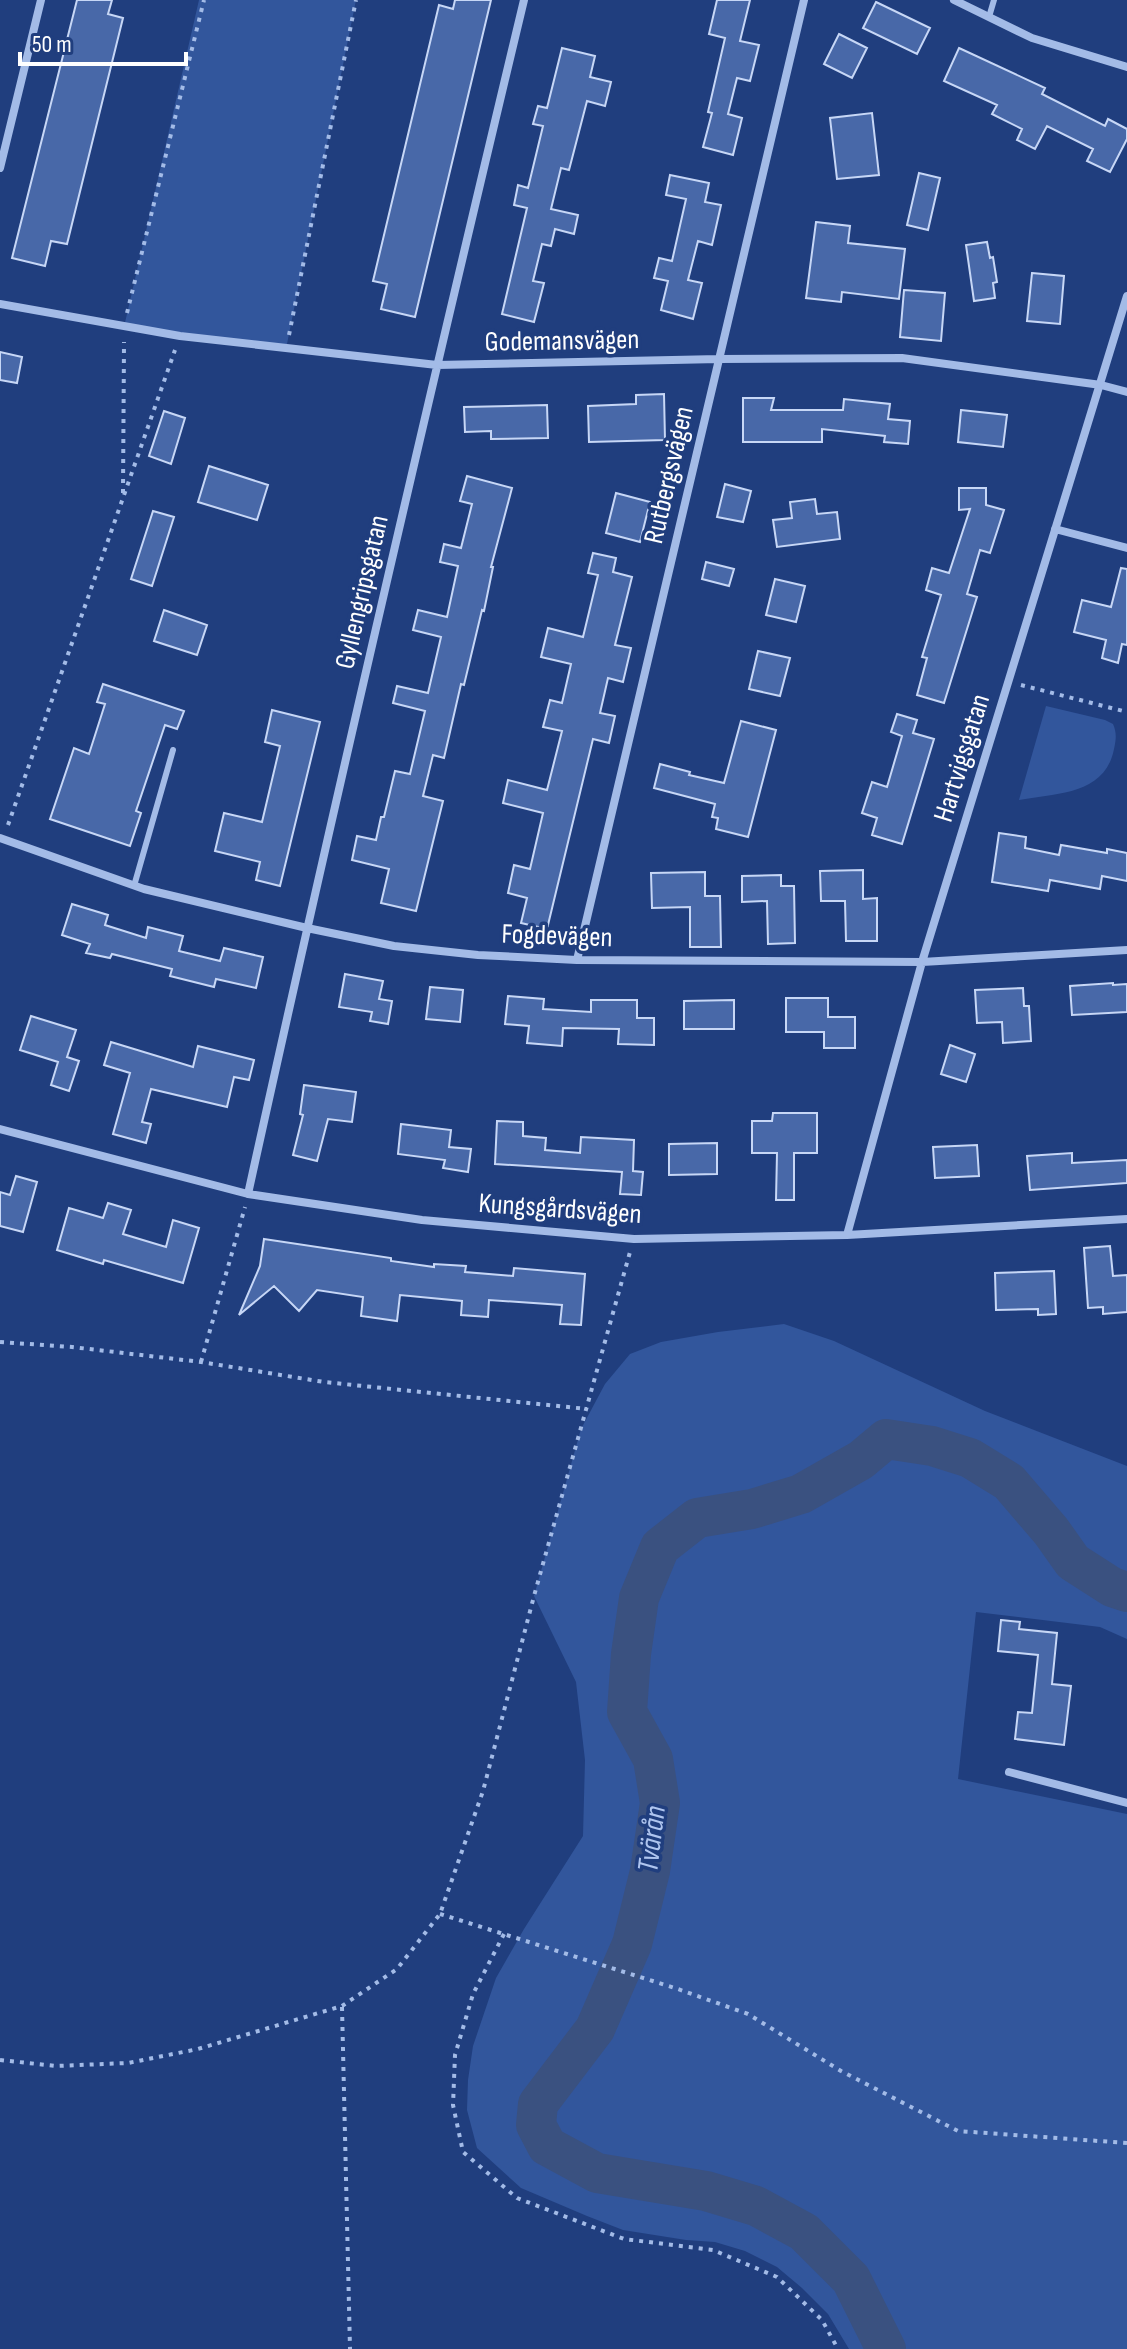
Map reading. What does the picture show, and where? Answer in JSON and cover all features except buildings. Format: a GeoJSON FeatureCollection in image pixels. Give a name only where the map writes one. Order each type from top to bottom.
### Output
{"type":"FeatureCollection","features":[{"type":"Feature","properties":{"kind":"street"},"geometry":{"type":"LineString","coordinates":[[0,168],[41,0]]}},
{"type":"Feature","properties":{"kind":"street","name":"Gyllengripsgatan"},"geometry":{"type":"LineString","coordinates":[[248,1194],[437,365],[524,0]]}},
{"type":"Feature","properties":{"kind":"street","name":"Rutbergsvägen"},"geometry":{"type":"LineString","coordinates":[[577,960],[804,0]]}},
{"type":"Feature","properties":{"kind":"street"},"geometry":{"type":"LineString","coordinates":[[954,0],[1032,38],[1127,67]]}},
{"type":"Feature","properties":{"kind":"street","name":"Hartvigsgatan"},"geometry":{"type":"LineString","coordinates":[[847,1235],[922,962],[1127,296]]}},
{"type":"Feature","properties":{"kind":"street","name":"Godemansvägen"},"geometry":{"type":"LineString","coordinates":[[0,304],[180,336],[437,365],[902,358],[1101,385],[1127,392]]}},
{"type":"Feature","properties":{"kind":"street"},"geometry":{"type":"LineString","coordinates":[[1055,529],[1127,548]]}},
{"type":"Feature","properties":{"kind":"street","name":"Fogdevägen"},"geometry":{"type":"LineString","coordinates":[[2,839],[134,886],[394,946],[478,955],[577,960],[922,962],[1127,950]]}},
{"type":"Feature","properties":{"kind":"street","name":"Kungsgårdsvägen"},"geometry":{"type":"LineString","coordinates":[[0,1129],[248,1194],[422,1220],[634,1239],[847,1235],[1127,1219]]}},
{"type":"Feature","properties":{"kind":"street"},"geometry":{"type":"LineString","coordinates":[[1009,1772],[1127,1803]]}},
{"type":"Feature","properties":{"kind":"lane"},"geometry":{"type":"LineString","coordinates":[[989,17],[994,0]]}},
{"type":"Feature","properties":{"kind":"lane"},"geometry":{"type":"LineString","coordinates":[[134,886],[173,750]]}},
{"type":"Feature","properties":{"kind":"path"},"geometry":{"type":"LineString","coordinates":[[122,499],[124,327],[204,0]]}},
{"type":"Feature","properties":{"kind":"path"},"geometry":{"type":"LineString","coordinates":[[286,349],[356,0]]}},
{"type":"Feature","properties":{"kind":"path"},"geometry":{"type":"LineString","coordinates":[[2,839],[180,336]]}},
{"type":"Feature","properties":{"kind":"path"},"geometry":{"type":"LineString","coordinates":[[1008,681],[1127,712]]}},
{"type":"Feature","properties":{"kind":"path"},"geometry":{"type":"LineString","coordinates":[[201,1362],[248,1194]]}},
{"type":"Feature","properties":{"kind":"path"},"geometry":{"type":"LineString","coordinates":[[0,2060],[56,2066],[128,2063],[198,2049],[342,2006],[397,1969],[440,1914],[483,1791],[634,1239]]}},
{"type":"Feature","properties":{"kind":"path"},"geometry":{"type":"LineString","coordinates":[[0,1342],[72,1347],[201,1362],[324,1382],[587,1409]]}},
{"type":"Feature","properties":{"kind":"path"},"geometry":{"type":"LineString","coordinates":[[440,1914],[748,2014],[841,2071],[958,2131],[1127,2143]]}},
{"type":"Feature","properties":{"kind":"path"},"geometry":{"type":"LineString","coordinates":[[504,1934],[473,1994],[455,2055],[453,2105],[463,2152],[517,2198],[624,2239],[713,2250],[777,2277],[822,2320],[838,2349]]}},
{"type":"Feature","properties":{"kind":"path"},"geometry":{"type":"LineString","coordinates":[[342,2006],[350,2349]]}},
{"type":"Feature","properties":{"kind":"shaded area"},"geometry":{"type":"Polygon","coordinates":[[[199,0],[356,0],[286,349],[124,327],[199,0]]]}},
{"type":"Feature","properties":{"kind":"shaded area"},"geometry":{"type":"Polygon","coordinates":[[[1046,706],[1113,724],[1116,736],[1114,749],[1109,764],[1090,784],[1063,793],[1019,800],[1046,706]]]}},
{"type":"Feature","properties":{"kind":"shaded area"},"geometry":{"type":"Polygon","coordinates":[[[784,1324],[834,1341],[985,1411],[1127,1466],[1127,1639],[1100,1627],[976,1612],[958,1779],[1127,1814],[1127,2349],[849,2349],[828,2314],[777,2267],[745,2251],[715,2242],[623,2230],[587,2216],[521,2188],[477,2148],[467,2110],[468,2080],[473,2046],[496,1978],[583,1836],[585,1760],[576,1682],[534,1596],[581,1429],[605,1384],[630,1354],[661,1342],[784,1324]]]}},
{"type":"Feature","properties":{"kind":"waterway","name":"Tvärån"},"geometry":{"type":"LineString","coordinates":[[886,2349],[851,2279],[804,2232],[756,2206],[706,2191],[597,2173],[547,2146],[536,2125],[538,2104],[595,2029],[632,1944],[650,1871],[660,1803],[653,1759],[627,1712],[639,1598],[660,1547],[697,1518],[752,1509],[801,1494],[861,1460],[886,1439],[932,1446],[970,1458],[1009,1482],[1073,1562],[1112,1587],[1127,1592]]}}]}
